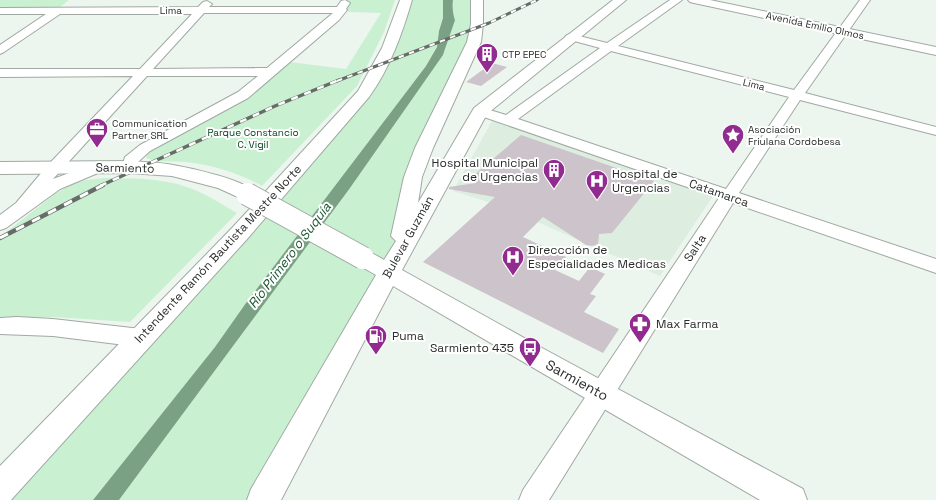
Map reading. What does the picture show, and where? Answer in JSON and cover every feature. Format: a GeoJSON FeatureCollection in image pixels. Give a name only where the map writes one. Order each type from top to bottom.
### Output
{"type":"FeatureCollection","features":[{"type":"Feature","properties":{"kind":"main road","name":"Intendente Ramón Bautista Mestre Norte"},"geometry":{"type":"LineString","coordinates":[[0,489],[240,233],[364,94],[375,77],[396,32],[406,0]]}},
{"type":"Feature","properties":{"kind":"main road"},"geometry":{"type":"LineString","coordinates":[[394,263],[413,177],[424,148],[476,37],[478,19],[477,0]]}},
{"type":"Feature","properties":{"kind":"main road","name":"Bulevar Guzmán"},"geometry":{"type":"LineString","coordinates":[[263,500],[480,111],[571,37],[620,0]]}},
{"type":"Feature","properties":{"kind":"main road","name":"Avenida Emilio Olmos"},"geometry":{"type":"LineString","coordinates":[[694,0],[936,51]]}},
{"type":"Feature","properties":{"kind":"main road","name":"Sarmiento"},"geometry":{"type":"LineString","coordinates":[[0,168],[130,167],[172,170],[225,184],[363,258],[394,263],[601,394],[791,500]]}},
{"type":"Feature","properties":{"kind":"street"},"geometry":{"type":"LineString","coordinates":[[0,50],[73,0]]}},
{"type":"Feature","properties":{"kind":"street"},"geometry":{"type":"LineString","coordinates":[[22,207],[54,168],[211,0]]}},
{"type":"Feature","properties":{"kind":"street"},"geometry":{"type":"LineString","coordinates":[[508,120],[677,0]]}},
{"type":"Feature","properties":{"kind":"street","name":"Salta"},"geometry":{"type":"LineString","coordinates":[[533,500],[728,196],[797,95],[865,0]]}},
{"type":"Feature","properties":{"kind":"street"},"geometry":{"type":"LineString","coordinates":[[130,167],[131,160],[145,148],[243,95],[335,18],[344,5]]}},
{"type":"Feature","properties":{"kind":"street","name":"Lima"},"geometry":{"type":"LineString","coordinates":[[0,11],[201,10],[344,5]]}},
{"type":"Feature","properties":{"kind":"street","name":"Lima"},"geometry":{"type":"LineString","coordinates":[[571,37],[936,131]]}},
{"type":"Feature","properties":{"kind":"street"},"geometry":{"type":"LineString","coordinates":[[0,73],[272,72]]}},
{"type":"Feature","properties":{"kind":"street"},"geometry":{"type":"LineString","coordinates":[[480,111],[532,103]]}},
{"type":"Feature","properties":{"kind":"street","name":"Catamarca"},"geometry":{"type":"LineString","coordinates":[[480,111],[936,266]]}},
{"type":"Feature","properties":{"kind":"street"},"geometry":{"type":"LineString","coordinates":[[0,224],[54,185],[99,167]]}},
{"type":"Feature","properties":{"kind":"street"},"geometry":{"type":"LineString","coordinates":[[0,326],[13,325],[141,338]]}},
{"type":"Feature","properties":{"kind":"shaded area","name":"Hospital de Urgencias"},"geometry":{"type":"Polygon","coordinates":[[[493,119],[713,196],[660,276],[501,206],[453,191],[493,119]]]}},
{"type":"Feature","properties":{"kind":"green space"},"geometry":{"type":"Polygon","coordinates":[[[0,0],[69,0],[60,7],[0,7],[0,0]]]}},
{"type":"Feature","properties":{"kind":"green space","name":"Parque Constancio C. Vigil"},"geometry":{"type":"Polygon","coordinates":[[[346,0],[395,0],[384,32],[357,86],[262,186],[235,173],[215,167],[186,162],[150,160],[146,158],[148,153],[231,105],[289,62],[346,69],[381,13],[350,12],[342,10],[346,0]]]}},
{"type":"Feature","properties":{"kind":"green space"},"geometry":{"type":"Polygon","coordinates":[[[406,0],[443,0],[443,18],[439,31],[437,47],[426,66],[246,303],[215,347],[93,500],[0,500],[0,489],[364,94],[406,0]]]}},
{"type":"Feature","properties":{"kind":"green space"},"geometry":{"type":"Polygon","coordinates":[[[453,0],[477,0],[479,19],[424,148],[399,255],[263,500],[119,500],[350,188],[443,55],[452,24],[453,0]]]}},
{"type":"Feature","properties":{"kind":"green space"},"geometry":{"type":"Polygon","coordinates":[[[104,178],[144,179],[174,183],[198,191],[237,213],[130,322],[54,317],[0,318],[0,237],[55,194],[70,185],[86,180],[104,178]]]}},
{"type":"Feature","properties":{"kind":"water","name":"Río Primero o Suquía"},"geometry":{"type":"Polygon","coordinates":[[[443,0],[453,0],[455,20],[443,55],[350,188],[119,500],[93,500],[215,347],[246,303],[426,66],[437,47],[439,31],[443,18],[443,0]]]}},
{"type":"Feature","properties":{"kind":"building","name":"CTP EPEC"},"geometry":{"type":"Polygon","coordinates":[[[492,63],[507,67],[481,86],[466,82],[492,63]]]}},
{"type":"Feature","properties":{"kind":"building"},"geometry":{"type":"Polygon","coordinates":[[[521,135],[654,181],[612,233],[599,234],[598,244],[592,246],[586,245],[543,217],[523,237],[566,257],[555,270],[579,281],[590,267],[605,274],[590,294],[596,296],[584,312],[619,329],[603,353],[423,262],[495,197],[449,189],[449,187],[476,183],[473,176],[521,135]]]}},
{"type":"Feature","properties":{"kind":"railway"},"geometry":{"type":"LineString","coordinates":[[337,81],[489,23],[537,0]]}},
{"type":"Feature","properties":{"kind":"railway"},"geometry":{"type":"LineString","coordinates":[[100,186],[275,106],[339,80]]}},
{"type":"Feature","properties":{"kind":"railway"},"geometry":{"type":"LineString","coordinates":[[0,238],[103,185]]}},
{"type":"Feature","properties":{"kind":"place","name":"CTP EPEC"},"geometry":{"type":"Point","coordinates":[487,74]}},
{"type":"Feature","properties":{"kind":"place","name":"Communication Partner SRL"},"geometry":{"type":"Point","coordinates":[97,148]}},
{"type":"Feature","properties":{"kind":"place","name":"Asociación Friulana Cordobesa"},"geometry":{"type":"Point","coordinates":[733,154]}},
{"type":"Feature","properties":{"kind":"place","name":"Hospital Municipal de Urgencias"},"geometry":{"type":"Point","coordinates":[554,190]}},
{"type":"Feature","properties":{"kind":"place","name":"Hospital de Urgencias"},"geometry":{"type":"Point","coordinates":[597,200]}},
{"type":"Feature","properties":{"kind":"place","name":"Direccción de Especialidades Medicas"},"geometry":{"type":"Point","coordinates":[513,276]}},
{"type":"Feature","properties":{"kind":"place","name":"Max Farma"},"geometry":{"type":"Point","coordinates":[640,344]}},
{"type":"Feature","properties":{"kind":"place","name":"Puma"},"geometry":{"type":"Point","coordinates":[376,356]}},
{"type":"Feature","properties":{"kind":"place","name":"Sarmiento 435"},"geometry":{"type":"Point","coordinates":[530,368]}}]}
